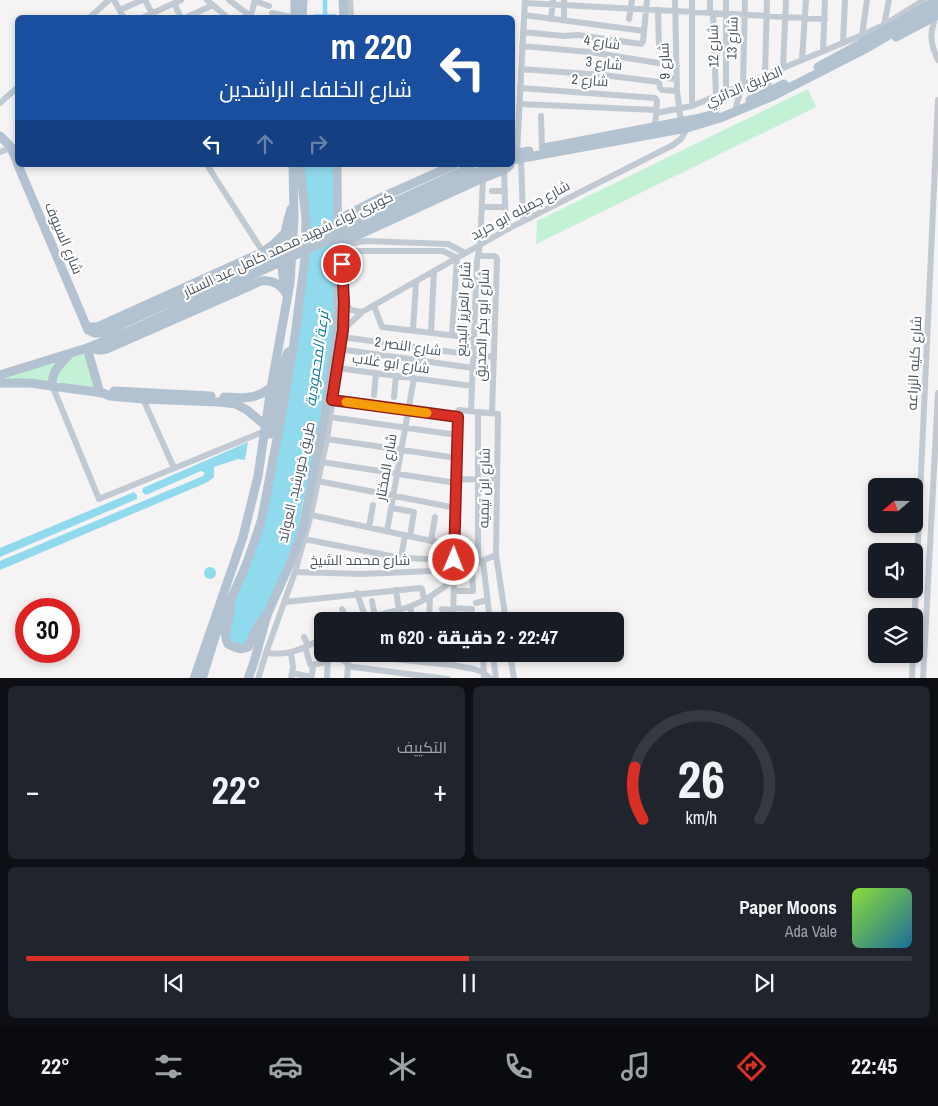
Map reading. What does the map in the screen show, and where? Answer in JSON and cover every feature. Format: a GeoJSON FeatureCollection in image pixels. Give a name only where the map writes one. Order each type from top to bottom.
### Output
{"type":"FeatureCollection","features":[{"type":"Feature","properties":{"kind":"main road"},"geometry":{"type":"LineString","coordinates":[[295,15],[296,0]]}},
{"type":"Feature","properties":{"kind":"main road"},"geometry":{"type":"LineString","coordinates":[[302,15],[303,0]]}},
{"type":"Feature","properties":{"kind":"main road"},"geometry":{"type":"LineString","coordinates":[[343,0],[344,15]]}},
{"type":"Feature","properties":{"kind":"main road","name":"الطريق الدائري"},"geometry":{"type":"LineString","coordinates":[[515,158],[542,148],[656,127],[684,125],[709,116],[736,106],[800,76],[938,3]]}},
{"type":"Feature","properties":{"kind":"main road"},"geometry":{"type":"LineString","coordinates":[[795,85],[816,81],[936,16]]}},
{"type":"Feature","properties":{"kind":"main road","name":"الطريق الدائري"},"geometry":{"type":"LineString","coordinates":[[515,158],[712,121],[795,85],[864,42]]}},
{"type":"Feature","properties":{"kind":"main road","name":"شارع السيوف"},"geometry":{"type":"LineString","coordinates":[[0,136],[13,148]]}},
{"type":"Feature","properties":{"kind":"main road","name":"شارع السيوف"},"geometry":{"type":"LineString","coordinates":[[19,167],[85,322]]}},
{"type":"Feature","properties":{"kind":"main road"},"geometry":{"type":"LineString","coordinates":[[194,678],[243,537],[258,476],[292,261],[293,167]]}},
{"type":"Feature","properties":{"kind":"main road"},"geometry":{"type":"LineString","coordinates":[[202,678],[211,648],[246,565],[262,518],[294,343],[306,246],[305,205],[300,167]]}},
{"type":"Feature","properties":{"kind":"main road","name":"طريق خورشيد, العوائد"},"geometry":{"type":"LineString","coordinates":[[248,678],[268,615],[302,532],[325,414],[338,310],[337,167]]}},
{"type":"Feature","properties":{"kind":"main road"},"geometry":{"type":"LineString","coordinates":[[341,218],[450,167]]}},
{"type":"Feature","properties":{"kind":"main road"},"geometry":{"type":"LineString","coordinates":[[341,247],[383,223],[483,178],[500,167]]}},
{"type":"Feature","properties":{"kind":"main road","name":"كوبرى لواء شهيد محمد كامل عبد الستار"},"geometry":{"type":"LineString","coordinates":[[85,322],[88,330],[91,332],[103,333],[473,169]]}},
{"type":"Feature","properties":{"kind":"main road","name":"كوبرى لواء شهيد محمد كامل عبد الستار"},"geometry":{"type":"LineString","coordinates":[[89,347],[158,318],[473,169]]}},
{"type":"Feature","properties":{"kind":"main road"},"geometry":{"type":"LineString","coordinates":[[288,295],[282,269],[285,233],[294,198]]}},
{"type":"Feature","properties":{"kind":"main road"},"geometry":{"type":"LineString","coordinates":[[376,200],[374,206],[375,213],[383,223]]}},
{"type":"Feature","properties":{"kind":"main road"},"geometry":{"type":"LineString","coordinates":[[85,322],[90,327],[98,327],[263,252],[285,233]]}},
{"type":"Feature","properties":{"kind":"main road"},"geometry":{"type":"LineString","coordinates":[[0,375],[89,347],[98,351],[106,350],[261,281],[268,281],[281,286],[288,295]]}},
{"type":"Feature","properties":{"kind":"main road"},"geometry":{"type":"LineString","coordinates":[[258,476],[268,441],[286,358],[294,343]]}},
{"type":"Feature","properties":{"kind":"main road"},"geometry":{"type":"LineString","coordinates":[[89,347],[102,393]]}},
{"type":"Feature","properties":{"kind":"main road"},"geometry":{"type":"LineString","coordinates":[[52,385],[55,370],[71,353]]}},
{"type":"Feature","properties":{"kind":"main road"},"geometry":{"type":"LineString","coordinates":[[0,383],[52,385],[110,396],[143,399],[220,402],[254,397],[271,388]]}},
{"type":"Feature","properties":{"kind":"main road"},"geometry":{"type":"LineString","coordinates":[[102,393],[110,390],[236,401],[265,429]]}},
{"type":"Feature","properties":{"kind":"main road"},"geometry":{"type":"LineString","coordinates":[[229,604],[230,615],[225,640],[228,644],[239,649],[248,647],[260,622],[268,615]]}},
{"type":"Feature","properties":{"kind":"street"},"geometry":{"type":"LineString","coordinates":[[93,15],[109,0]]}},
{"type":"Feature","properties":{"kind":"street"},"geometry":{"type":"LineString","coordinates":[[114,0],[122,15]]}},
{"type":"Feature","properties":{"kind":"street"},"geometry":{"type":"LineString","coordinates":[[120,10],[144,0],[152,13]]}},
{"type":"Feature","properties":{"kind":"street"},"geometry":{"type":"LineString","coordinates":[[148,15],[182,0]]}},
{"type":"Feature","properties":{"kind":"street"},"geometry":{"type":"LineString","coordinates":[[207,0],[226,15]]}},
{"type":"Feature","properties":{"kind":"street"},"geometry":{"type":"LineString","coordinates":[[229,0],[237,3],[251,15]]}},
{"type":"Feature","properties":{"kind":"street"},"geometry":{"type":"LineString","coordinates":[[252,15],[255,0],[272,13]]}},
{"type":"Feature","properties":{"kind":"street"},"geometry":{"type":"LineString","coordinates":[[350,0],[351,15]]}},
{"type":"Feature","properties":{"kind":"street"},"geometry":{"type":"LineString","coordinates":[[629,19],[632,0]]}},
{"type":"Feature","properties":{"kind":"street"},"geometry":{"type":"LineString","coordinates":[[523,32],[564,36],[578,35],[641,44],[643,42],[647,0]]}},
{"type":"Feature","properties":{"kind":"street","name":"شارع 9"},"geometry":{"type":"LineString","coordinates":[[675,0],[679,108],[684,125]]}},
{"type":"Feature","properties":{"kind":"street"},"geometry":{"type":"LineString","coordinates":[[692,0],[692,106]]}},
{"type":"Feature","properties":{"kind":"street"},"geometry":{"type":"LineString","coordinates":[[710,0],[716,95]]}},
{"type":"Feature","properties":{"kind":"street","name":"شارع 12"},"geometry":{"type":"LineString","coordinates":[[726,0],[726,91]]}},
{"type":"Feature","properties":{"kind":"street","name":"شارع 13"},"geometry":{"type":"LineString","coordinates":[[736,106],[743,84],[745,0]]}},
{"type":"Feature","properties":{"kind":"street"},"geometry":{"type":"LineString","coordinates":[[767,0],[765,75],[771,90]]}},
{"type":"Feature","properties":{"kind":"street"},"geometry":{"type":"LineString","coordinates":[[783,68],[786,0]]}},
{"type":"Feature","properties":{"kind":"street"},"geometry":{"type":"LineString","coordinates":[[802,60],[806,0]]}},
{"type":"Feature","properties":{"kind":"street"},"geometry":{"type":"LineString","coordinates":[[823,51],[825,0]]}},
{"type":"Feature","properties":{"kind":"street"},"geometry":{"type":"LineString","coordinates":[[843,43],[845,0]]}},
{"type":"Feature","properties":{"kind":"street"},"geometry":{"type":"LineString","coordinates":[[864,42],[867,0]]}},
{"type":"Feature","properties":{"kind":"street"},"geometry":{"type":"LineString","coordinates":[[884,25],[889,0]]}},
{"type":"Feature","properties":{"kind":"street"},"geometry":{"type":"LineString","coordinates":[[911,0],[921,2]]}},
{"type":"Feature","properties":{"kind":"street"},"geometry":{"type":"LineString","coordinates":[[932,0],[938,3]]}},
{"type":"Feature","properties":{"kind":"street"},"geometry":{"type":"LineString","coordinates":[[515,138],[520,104],[525,1],[600,3],[658,10],[825,18]]}},
{"type":"Feature","properties":{"kind":"street"},"geometry":{"type":"LineString","coordinates":[[551,19],[552,2]]}},
{"type":"Feature","properties":{"kind":"street"},"geometry":{"type":"LineString","coordinates":[[564,2],[564,20]]}},
{"type":"Feature","properties":{"kind":"street"},"geometry":{"type":"LineString","coordinates":[[520,104],[656,112],[692,106],[843,43],[864,42],[884,25],[921,2]]}},
{"type":"Feature","properties":{"kind":"street"},"geometry":{"type":"LineString","coordinates":[[174,3],[181,15]]}},
{"type":"Feature","properties":{"kind":"street"},"geometry":{"type":"LineString","coordinates":[[190,15],[213,5]]}},
{"type":"Feature","properties":{"kind":"street"},"geometry":{"type":"LineString","coordinates":[[658,10],[659,47]]}},
{"type":"Feature","properties":{"kind":"street"},"geometry":{"type":"LineString","coordinates":[[524,15],[644,31]]}},
{"type":"Feature","properties":{"kind":"street"},"geometry":{"type":"LineString","coordinates":[[936,16],[932,43],[938,60]]}},
{"type":"Feature","properties":{"kind":"street","name":"شارع 4"},"geometry":{"type":"LineString","coordinates":[[522,46],[590,52],[677,66]]}},
{"type":"Feature","properties":{"kind":"street","name":"شارع 3"},"geometry":{"type":"LineString","coordinates":[[521,68],[658,82],[662,90],[678,91]]}},
{"type":"Feature","properties":{"kind":"street"},"geometry":{"type":"LineString","coordinates":[[664,78],[677,79]]}},
{"type":"Feature","properties":{"kind":"street","name":"شارع 2"},"geometry":{"type":"LineString","coordinates":[[520,88],[653,98],[657,101],[656,112]]}},
{"type":"Feature","properties":{"kind":"street"},"geometry":{"type":"LineString","coordinates":[[0,103],[15,90]]}},
{"type":"Feature","properties":{"kind":"street","name":"شارع كليه الزراعه"},"geometry":{"type":"LineString","coordinates":[[915,608],[938,100]]}},
{"type":"Feature","properties":{"kind":"street"},"geometry":{"type":"LineString","coordinates":[[656,112],[656,127]]}},
{"type":"Feature","properties":{"kind":"street"},"geometry":{"type":"LineString","coordinates":[[541,116],[542,148]]}},
{"type":"Feature","properties":{"kind":"street","name":"شارع جميله ابو حريد"},"geometry":{"type":"LineString","coordinates":[[342,334],[362,312],[480,244],[674,145],[681,138],[684,125]]}},
{"type":"Feature","properties":{"kind":"street"},"geometry":{"type":"LineString","coordinates":[[0,152],[13,148]]}},
{"type":"Feature","properties":{"kind":"street"},"geometry":{"type":"LineString","coordinates":[[208,167],[263,252]]}},
{"type":"Feature","properties":{"kind":"street"},"geometry":{"type":"LineString","coordinates":[[258,678],[295,572],[311,515],[327,439],[342,334],[344,302],[341,247],[341,167]]}},
{"type":"Feature","properties":{"kind":"street"},"geometry":{"type":"LineString","coordinates":[[506,230],[504,191],[510,167]]}},
{"type":"Feature","properties":{"kind":"street"},"geometry":{"type":"LineString","coordinates":[[513,167],[523,221]]}},
{"type":"Feature","properties":{"kind":"street","name":"شارع العزيز البديع"},"geometry":{"type":"LineString","coordinates":[[477,563],[478,480],[472,386],[483,178]]}},
{"type":"Feature","properties":{"kind":"street"},"geometry":{"type":"LineString","coordinates":[[492,191],[504,191]]}},
{"type":"Feature","properties":{"kind":"street"},"geometry":{"type":"LineString","coordinates":[[482,207],[505,207]]}},
{"type":"Feature","properties":{"kind":"street"},"geometry":{"type":"LineString","coordinates":[[341,247],[366,241],[448,244],[465,253]]}},
{"type":"Feature","properties":{"kind":"street"},"geometry":{"type":"LineString","coordinates":[[341,247],[443,251],[457,258],[452,335]]}},
{"type":"Feature","properties":{"kind":"street","name":"شارع ابو بكر الصديق"},"geometry":{"type":"LineString","coordinates":[[478,256],[494,256],[497,260],[494,357],[495,414]]}},
{"type":"Feature","properties":{"kind":"street"},"geometry":{"type":"LineString","coordinates":[[431,332],[434,272]]}},
{"type":"Feature","properties":{"kind":"street"},"geometry":{"type":"LineString","coordinates":[[413,330],[416,282]]}},
{"type":"Feature","properties":{"kind":"street"},"geometry":{"type":"LineString","coordinates":[[344,302],[351,310],[362,312]]}},
{"type":"Feature","properties":{"kind":"street"},"geometry":{"type":"LineString","coordinates":[[374,306],[382,327],[474,338]]}},
{"type":"Feature","properties":{"kind":"street"},"geometry":{"type":"LineString","coordinates":[[342,334],[494,357]]}},
{"type":"Feature","properties":{"kind":"street","name":"شارع النصر 2"},"geometry":{"type":"LineString","coordinates":[[339,349],[473,368]]}},
{"type":"Feature","properties":{"kind":"street","name":"شارع ابو غلاب"},"geometry":{"type":"LineString","coordinates":[[337,368],[472,386]]}},
{"type":"Feature","properties":{"kind":"street"},"geometry":{"type":"LineString","coordinates":[[374,395],[376,373]]}},
{"type":"Feature","properties":{"kind":"street"},"geometry":{"type":"LineString","coordinates":[[394,397],[396,376]]}},
{"type":"Feature","properties":{"kind":"street","name":"شارع المختار"},"geometry":{"type":"LineString","coordinates":[[387,531],[414,378]]}},
{"type":"Feature","properties":{"kind":"street"},"geometry":{"type":"LineString","coordinates":[[52,385],[99,499],[265,429]]}},
{"type":"Feature","properties":{"kind":"street","name":"شارع كليه الزراعه"},"geometry":{"type":"LineString","coordinates":[[924,678],[938,394]]}},
{"type":"Feature","properties":{"kind":"street"},"geometry":{"type":"LineString","coordinates":[[143,399],[174,468]]}},
{"type":"Feature","properties":{"kind":"street"},"geometry":{"type":"LineString","coordinates":[[332,400],[458,414]]}},
{"type":"Feature","properties":{"kind":"street"},"geometry":{"type":"LineString","coordinates":[[454,612],[458,414],[459,410],[495,414]]}},
{"type":"Feature","properties":{"kind":"street","name":"شارع ابن تيميه"},"geometry":{"type":"LineString","coordinates":[[495,414],[496,555],[505,612]]}},
{"type":"Feature","properties":{"kind":"street"},"geometry":{"type":"LineString","coordinates":[[330,417],[457,436]]}},
{"type":"Feature","properties":{"kind":"street"},"geometry":{"type":"LineString","coordinates":[[327,439],[457,458]]}},
{"type":"Feature","properties":{"kind":"street"},"geometry":{"type":"LineString","coordinates":[[322,462],[456,481],[496,480]]}},
{"type":"Feature","properties":{"kind":"street"},"geometry":{"type":"LineString","coordinates":[[318,481],[456,508]]}},
{"type":"Feature","properties":{"kind":"street"},"geometry":{"type":"LineString","coordinates":[[369,527],[373,506]]}},
{"type":"Feature","properties":{"kind":"street"},"geometry":{"type":"LineString","coordinates":[[392,508],[414,512],[402,558]]}},
{"type":"Feature","properties":{"kind":"street"},"geometry":{"type":"LineString","coordinates":[[311,515],[455,546]]}},
{"type":"Feature","properties":{"kind":"street"},"geometry":{"type":"LineString","coordinates":[[431,541],[435,517]]}},
{"type":"Feature","properties":{"kind":"street"},"geometry":{"type":"LineString","coordinates":[[304,539],[402,558],[454,560]]}},
{"type":"Feature","properties":{"kind":"street"},"geometry":{"type":"LineString","coordinates":[[393,612],[427,599],[442,589],[454,574],[496,555]]}},
{"type":"Feature","properties":{"kind":"street"},"geometry":{"type":"LineString","coordinates":[[477,563],[486,585],[488,612]]}},
{"type":"Feature","properties":{"kind":"street"},"geometry":{"type":"LineString","coordinates":[[454,591],[472,591],[477,563]]}},
{"type":"Feature","properties":{"kind":"street","name":"شارع محمد الشيخ"},"geometry":{"type":"LineString","coordinates":[[295,572],[454,574]]}},
{"type":"Feature","properties":{"kind":"street"},"geometry":{"type":"LineString","coordinates":[[473,587],[486,585]]}},
{"type":"Feature","properties":{"kind":"street"},"geometry":{"type":"LineString","coordinates":[[285,602],[357,593],[421,588],[427,599],[428,612]]}},
{"type":"Feature","properties":{"kind":"street"},"geometry":{"type":"LineString","coordinates":[[396,590],[396,611]]}},
{"type":"Feature","properties":{"kind":"street"},"geometry":{"type":"LineString","coordinates":[[357,593],[362,612]]}},
{"type":"Feature","properties":{"kind":"street"},"geometry":{"type":"LineString","coordinates":[[442,609],[474,606],[487,600]]}},
{"type":"Feature","properties":{"kind":"street"},"geometry":{"type":"LineString","coordinates":[[372,601],[374,612]]}},
{"type":"Feature","properties":{"kind":"street"},"geometry":{"type":"LineString","coordinates":[[410,606],[410,612]]}},
{"type":"Feature","properties":{"kind":"street"},"geometry":{"type":"LineString","coordinates":[[342,608],[344,612]]}},
{"type":"Feature","properties":{"kind":"street"},"geometry":{"type":"LineString","coordinates":[[291,653],[292,676],[311,678],[313,667],[310,664],[304,636]]}},
{"type":"Feature","properties":{"kind":"street"},"geometry":{"type":"LineString","coordinates":[[266,653],[291,653],[314,643]]}},
{"type":"Feature","properties":{"kind":"street"},"geometry":{"type":"LineString","coordinates":[[312,666],[320,662]]}},
{"type":"Feature","properties":{"kind":"street"},"geometry":{"type":"LineString","coordinates":[[327,678],[329,662]]}},
{"type":"Feature","properties":{"kind":"street"},"geometry":{"type":"LineString","coordinates":[[347,662],[347,678]]}},
{"type":"Feature","properties":{"kind":"street"},"geometry":{"type":"LineString","coordinates":[[427,662],[474,669],[490,678]]}},
{"type":"Feature","properties":{"kind":"street"},"geometry":{"type":"LineString","coordinates":[[483,662],[484,676]]}},
{"type":"Feature","properties":{"kind":"street"},"geometry":{"type":"LineString","coordinates":[[494,662],[496,678]]}},
{"type":"Feature","properties":{"kind":"street"},"geometry":{"type":"LineString","coordinates":[[511,662],[514,678]]}},
{"type":"Feature","properties":{"kind":"street"},"geometry":{"type":"LineString","coordinates":[[430,663],[431,677]]}},
{"type":"Feature","properties":{"kind":"street"},"geometry":{"type":"LineString","coordinates":[[912,663],[912,678]]}},
{"type":"Feature","properties":{"kind":"street"},"geometry":{"type":"LineString","coordinates":[[348,665],[413,676],[448,678]]}},
{"type":"Feature","properties":{"kind":"street"},"geometry":{"type":"LineString","coordinates":[[379,678],[380,670]]}},
{"type":"Feature","properties":{"kind":"green space"},"geometry":{"type":"Polygon","coordinates":[[[808,89],[816,107],[536,244],[537,221],[808,89]]]}},
{"type":"Feature","properties":{"kind":"green space"},"geometry":{"type":"Polygon","coordinates":[[[86,353],[95,388],[56,382],[58,372],[64,363],[73,356],[86,353]]]}},
{"type":"Feature","properties":{"kind":"green space"},"geometry":{"type":"Polygon","coordinates":[[[58,361],[51,371],[50,383],[8,380],[7,377],[58,361]]]}},
{"type":"Feature","properties":{"kind":"water"},"geometry":{"type":"Polygon","coordinates":[[[335,14],[336,15],[312,15],[335,14]]]}},
{"type":"Feature","properties":{"kind":"water"},"geometry":{"type":"Polygon","coordinates":[[[303,167],[335,167],[336,219],[333,335],[315,449],[298,532],[265,613],[257,619],[247,644],[242,645],[233,642],[228,636],[232,604],[253,556],[307,258],[303,167]]]}},
{"type":"Feature","properties":{"kind":"water"},"geometry":{"type":"Polygon","coordinates":[[[248,442],[245,460],[238,459],[214,467],[214,477],[208,482],[0,570],[0,561],[203,476],[205,473],[201,471],[146,495],[142,492],[143,488],[248,442]]]}},
{"type":"Feature","properties":{"kind":"water"},"geometry":{"type":"Polygon","coordinates":[[[134,492],[137,495],[137,499],[0,557],[0,548],[134,492]]]}},
{"type":"Feature","properties":{"kind":"water"},"geometry":{"type":"Polygon","coordinates":[[[212,567],[215,568],[215,578],[208,579],[205,578],[204,571],[205,568],[212,567]]]}},
{"type":"Feature","properties":{"kind":"waterway","name":"ترعة المحمودية"},"geometry":{"type":"LineString","coordinates":[[325,0],[325,15]]}},
{"type":"Feature","properties":{"kind":"slow traffic"},"geometry":{"type":"LineString","coordinates":[[346,402],[427,413]]}},
{"type":"Feature","properties":{"kind":"route"},"geometry":{"type":"LineString","coordinates":[[342,264],[343,330],[332,400],[458,417],[454,560]]}}]}
